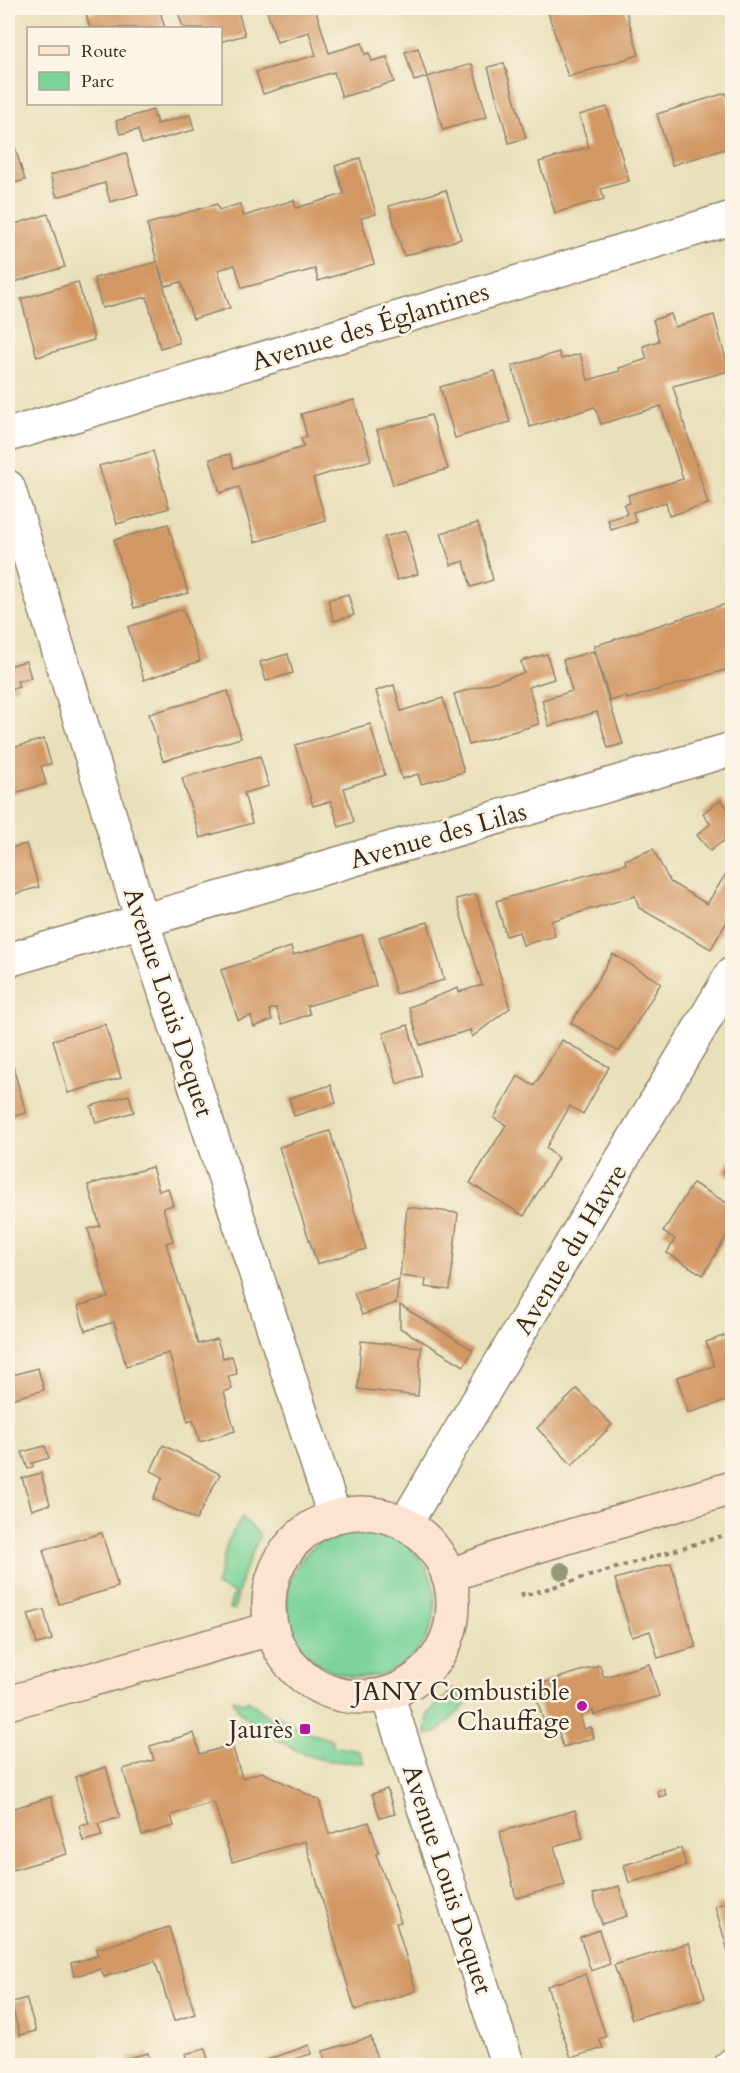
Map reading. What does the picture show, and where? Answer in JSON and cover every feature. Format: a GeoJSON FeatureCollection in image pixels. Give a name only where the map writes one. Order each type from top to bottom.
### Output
{"type":"FeatureCollection","features":[{"type":"Feature","properties":{"kind":"street","name":"Avenue des Églantines"},"geometry":{"type":"LineString","coordinates":[[8,435],[732,218]]}},
{"type":"Feature","properties":{"kind":"street","name":"Avenue Louis Dequet"},"geometry":{"type":"LineString","coordinates":[[8,487],[143,921],[334,1515]]}},
{"type":"Feature","properties":{"kind":"street","name":"Avenue des Lilas"},"geometry":{"type":"LineString","coordinates":[[8,960],[732,749]]}},
{"type":"Feature","properties":{"kind":"street","name":"Avenue du Havre"},"geometry":{"type":"LineString","coordinates":[[405,1524],[732,974]]}},
{"type":"Feature","properties":{"kind":"street"},"geometry":{"type":"LineString","coordinates":[[448,1576],[510,1554],[732,1488]]}},
{"type":"Feature","properties":{"kind":"street"},"geometry":{"type":"LineString","coordinates":[[358,1512],[382,1514],[405,1524],[422,1536],[437,1552],[448,1576],[453,1596],[452,1622],[444,1646],[429,1668],[409,1684],[387,1694],[356,1698],[319,1687],[302,1677],[282,1655],[270,1629],[267,1600],[273,1572],[287,1548],[308,1528],[334,1515],[358,1512]]}},
{"type":"Feature","properties":{"kind":"street"},"geometry":{"type":"LineString","coordinates":[[8,1703],[270,1629]]}},
{"type":"Feature","properties":{"kind":"street","name":"Avenue Louis Dequet"},"geometry":{"type":"LineString","coordinates":[[387,1694],[508,2066]]}},
{"type":"Feature","properties":{"kind":"green space"},"geometry":{"type":"Polygon","coordinates":[[[242,1517],[260,1535],[243,1573],[234,1610],[229,1608],[234,1593],[216,1586],[228,1541],[242,1517]]]}},
{"type":"Feature","properties":{"kind":"green space"},"geometry":{"type":"Polygon","coordinates":[[[361,1529],[389,1535],[413,1551],[429,1575],[435,1603],[429,1631],[413,1655],[389,1671],[361,1677],[333,1671],[309,1655],[293,1631],[287,1603],[293,1575],[309,1551],[333,1535],[361,1529]]]}},
{"type":"Feature","properties":{"kind":"green space"},"geometry":{"type":"Polygon","coordinates":[[[453,1689],[478,1693],[438,1732],[426,1735],[428,1714],[453,1689]]]}},
{"type":"Feature","properties":{"kind":"green space"},"geometry":{"type":"Polygon","coordinates":[[[233,1699],[244,1703],[248,1700],[270,1718],[276,1714],[302,1731],[333,1740],[333,1746],[358,1751],[363,1758],[363,1763],[340,1762],[307,1755],[256,1725],[237,1707],[233,1699]]]}},
{"type":"Feature","properties":{"kind":"building"},"geometry":{"type":"Polygon","coordinates":[[[108,8],[159,8],[165,27],[90,27],[86,14],[108,8]]]}},
{"type":"Feature","properties":{"kind":"building"},"geometry":{"type":"Polygon","coordinates":[[[177,8],[237,8],[245,35],[222,41],[222,27],[183,27],[177,8]]]}},
{"type":"Feature","properties":{"kind":"building"},"geometry":{"type":"Polygon","coordinates":[[[266,8],[315,8],[329,53],[362,43],[365,54],[369,53],[372,61],[387,57],[394,82],[342,97],[334,72],[263,94],[256,72],[316,55],[309,32],[277,42],[266,8]]]}},
{"type":"Feature","properties":{"kind":"building"},"geometry":{"type":"Polygon","coordinates":[[[625,8],[639,55],[568,77],[547,9],[625,8]]]}},
{"type":"Feature","properties":{"kind":"building"},"geometry":{"type":"Polygon","coordinates":[[[418,48],[427,77],[414,81],[405,52],[418,48]]]}},
{"type":"Feature","properties":{"kind":"building"},"geometry":{"type":"Polygon","coordinates":[[[504,63],[526,138],[509,143],[488,67],[504,63]]]}},
{"type":"Feature","properties":{"kind":"building"},"geometry":{"type":"Polygon","coordinates":[[[472,64],[487,117],[443,130],[427,77],[472,64]]]}},
{"type":"Feature","properties":{"kind":"building"},"geometry":{"type":"Polygon","coordinates":[[[726,93],[732,114],[732,147],[672,165],[657,114],[726,93]]]}},
{"type":"Feature","properties":{"kind":"building"},"geometry":{"type":"Polygon","coordinates":[[[607,107],[629,181],[601,189],[604,199],[555,213],[539,162],[589,147],[579,115],[607,107]]]}},
{"type":"Feature","properties":{"kind":"building"},"geometry":{"type":"Polygon","coordinates":[[[153,110],[157,124],[190,115],[194,130],[142,144],[138,130],[120,134],[116,121],[153,110]]]}},
{"type":"Feature","properties":{"kind":"building"},"geometry":{"type":"Polygon","coordinates":[[[8,125],[25,180],[8,185],[8,125]]]}},
{"type":"Feature","properties":{"kind":"building"},"geometry":{"type":"Polygon","coordinates":[[[126,153],[138,194],[110,202],[105,183],[57,197],[50,175],[126,153]]]}},
{"type":"Feature","properties":{"kind":"building"},"geometry":{"type":"Polygon","coordinates":[[[360,158],[376,214],[361,218],[374,264],[318,281],[315,269],[242,288],[235,265],[218,270],[230,308],[193,319],[181,282],[166,286],[158,265],[179,343],[160,348],[147,297],[102,308],[94,278],[157,262],[147,224],[217,204],[219,210],[240,204],[244,216],[294,200],[296,208],[344,194],[335,166],[360,158]]]}},
{"type":"Feature","properties":{"kind":"building"},"geometry":{"type":"Polygon","coordinates":[[[446,190],[461,239],[404,256],[389,206],[446,190]]]}},
{"type":"Feature","properties":{"kind":"building"},"geometry":{"type":"Polygon","coordinates":[[[48,214],[65,267],[8,284],[8,226],[48,214]]]}},
{"type":"Feature","properties":{"kind":"building"},"geometry":{"type":"Polygon","coordinates":[[[78,282],[94,340],[37,357],[21,299],[78,282]]]}},
{"type":"Feature","properties":{"kind":"building"},"geometry":{"type":"Polygon","coordinates":[[[671,314],[675,327],[714,315],[729,371],[673,386],[708,504],[669,516],[666,502],[633,512],[636,522],[611,530],[608,520],[627,514],[624,505],[630,503],[628,495],[683,479],[661,406],[601,424],[595,407],[530,427],[512,366],[559,352],[561,359],[580,354],[588,380],[620,371],[619,368],[647,359],[643,346],[659,341],[653,320],[671,314]]]}},
{"type":"Feature","properties":{"kind":"building"},"geometry":{"type":"Polygon","coordinates":[[[495,371],[510,422],[455,438],[440,387],[495,371]]]}},
{"type":"Feature","properties":{"kind":"building"},"geometry":{"type":"Polygon","coordinates":[[[354,400],[371,460],[313,478],[326,521],[255,542],[239,487],[220,493],[210,459],[230,454],[234,468],[304,447],[301,438],[307,437],[301,414],[354,400]]]}},
{"type":"Feature","properties":{"kind":"building"},"geometry":{"type":"Polygon","coordinates":[[[431,415],[448,469],[393,485],[377,430],[431,415]]]}},
{"type":"Feature","properties":{"kind":"building"},"geometry":{"type":"Polygon","coordinates":[[[153,451],[169,508],[117,524],[99,466],[153,451]]]}},
{"type":"Feature","properties":{"kind":"building"},"geometry":{"type":"Polygon","coordinates":[[[478,523],[493,580],[471,587],[464,561],[451,565],[441,533],[478,523]]]}},
{"type":"Feature","properties":{"kind":"building"},"geometry":{"type":"Polygon","coordinates":[[[168,524],[188,593],[134,608],[114,540],[168,524]]]}},
{"type":"Feature","properties":{"kind":"building"},"geometry":{"type":"Polygon","coordinates":[[[406,531],[418,574],[397,580],[384,537],[406,531]]]}},
{"type":"Feature","properties":{"kind":"building"},"geometry":{"type":"Polygon","coordinates":[[[348,594],[354,615],[334,621],[328,600],[348,594]]]}},
{"type":"Feature","properties":{"kind":"building"},"geometry":{"type":"Polygon","coordinates":[[[732,602],[732,668],[627,699],[626,696],[610,701],[594,646],[732,602]]]}},
{"type":"Feature","properties":{"kind":"building"},"geometry":{"type":"Polygon","coordinates":[[[183,609],[200,661],[144,680],[128,627],[183,609]]]}},
{"type":"Feature","properties":{"kind":"building"},"geometry":{"type":"Polygon","coordinates":[[[593,651],[623,744],[608,748],[597,712],[549,726],[542,700],[572,691],[563,660],[593,651]]]}},
{"type":"Feature","properties":{"kind":"building"},"geometry":{"type":"Polygon","coordinates":[[[288,654],[293,673],[266,681],[260,662],[288,654]]]}},
{"type":"Feature","properties":{"kind":"building"},"geometry":{"type":"Polygon","coordinates":[[[547,654],[554,679],[529,687],[539,724],[469,745],[454,694],[524,673],[521,661],[547,654]]]}},
{"type":"Feature","properties":{"kind":"building"},"geometry":{"type":"Polygon","coordinates":[[[26,661],[31,678],[17,681],[19,687],[8,690],[8,666],[26,661]]]}},
{"type":"Feature","properties":{"kind":"building"},"geometry":{"type":"Polygon","coordinates":[[[394,685],[401,711],[443,698],[464,772],[421,784],[418,774],[402,779],[376,691],[394,685]]]}},
{"type":"Feature","properties":{"kind":"building"},"geometry":{"type":"Polygon","coordinates":[[[228,691],[241,738],[163,761],[149,714],[228,691]]]}},
{"type":"Feature","properties":{"kind":"building"},"geometry":{"type":"Polygon","coordinates":[[[370,724],[385,775],[344,788],[354,822],[339,827],[331,801],[313,806],[295,745],[370,724]]]}},
{"type":"Feature","properties":{"kind":"building"},"geometry":{"type":"Polygon","coordinates":[[[44,739],[51,764],[41,766],[46,784],[8,795],[8,749],[44,739]]]}},
{"type":"Feature","properties":{"kind":"building"},"geometry":{"type":"Polygon","coordinates":[[[260,756],[269,786],[244,793],[252,823],[200,838],[182,778],[260,756]]]}},
{"type":"Feature","properties":{"kind":"building"},"geometry":{"type":"Polygon","coordinates":[[[721,800],[732,814],[732,847],[726,839],[710,851],[697,835],[710,824],[703,813],[721,800]]]}},
{"type":"Feature","properties":{"kind":"building"},"geometry":{"type":"Polygon","coordinates":[[[26,844],[39,887],[8,896],[8,849],[26,844]]]}},
{"type":"Feature","properties":{"kind":"building"},"geometry":{"type":"Polygon","coordinates":[[[653,849],[670,882],[707,904],[732,864],[732,913],[711,949],[639,908],[635,896],[551,921],[555,936],[523,945],[519,932],[506,936],[496,901],[626,864],[625,860],[653,849]]]}},
{"type":"Feature","properties":{"kind":"building"},"geometry":{"type":"Polygon","coordinates":[[[476,894],[510,1008],[472,1037],[470,1030],[420,1045],[409,1007],[458,988],[459,992],[482,985],[456,899],[476,894]]]}},
{"type":"Feature","properties":{"kind":"building"},"geometry":{"type":"Polygon","coordinates":[[[428,922],[444,980],[396,994],[379,937],[428,922]]]}},
{"type":"Feature","properties":{"kind":"building"},"geometry":{"type":"Polygon","coordinates":[[[362,935],[376,986],[307,1006],[310,1014],[282,1024],[276,1008],[269,1010],[272,1020],[254,1027],[251,1016],[238,1020],[221,970],[291,947],[293,955],[362,935]]]}},
{"type":"Feature","properties":{"kind":"building"},"geometry":{"type":"Polygon","coordinates":[[[613,954],[661,983],[619,1052],[571,1023],[613,954]]]}},
{"type":"Feature","properties":{"kind":"building"},"geometry":{"type":"Polygon","coordinates":[[[105,1024],[121,1078],[68,1093],[53,1040],[105,1024]]]}},
{"type":"Feature","properties":{"kind":"building"},"geometry":{"type":"Polygon","coordinates":[[[408,1025],[422,1076],[397,1084],[383,1033],[408,1025]]]}},
{"type":"Feature","properties":{"kind":"building"},"geometry":{"type":"Polygon","coordinates":[[[562,1040],[609,1067],[583,1114],[570,1106],[546,1148],[558,1158],[524,1216],[470,1183],[506,1125],[494,1118],[518,1076],[534,1086],[562,1040]]]}},
{"type":"Feature","properties":{"kind":"building"},"geometry":{"type":"Polygon","coordinates":[[[8,1049],[26,1113],[8,1118],[8,1049]]]}},
{"type":"Feature","properties":{"kind":"building"},"geometry":{"type":"Polygon","coordinates":[[[331,1085],[336,1103],[294,1116],[289,1098],[331,1085]]]}},
{"type":"Feature","properties":{"kind":"building"},"geometry":{"type":"Polygon","coordinates":[[[129,1095],[134,1112],[96,1123],[91,1106],[129,1095]]]}},
{"type":"Feature","properties":{"kind":"building"},"geometry":{"type":"Polygon","coordinates":[[[330,1131],[366,1249],[317,1264],[279,1147],[330,1131]]]}},
{"type":"Feature","properties":{"kind":"building"},"geometry":{"type":"Polygon","coordinates":[[[732,1155],[732,1179],[722,1173],[732,1155]]]}},
{"type":"Feature","properties":{"kind":"building"},"geometry":{"type":"Polygon","coordinates":[[[152,1167],[159,1191],[168,1188],[173,1205],[163,1208],[173,1241],[166,1243],[198,1344],[217,1339],[223,1358],[232,1356],[237,1374],[228,1376],[232,1389],[224,1392],[235,1431],[200,1442],[193,1420],[188,1422],[169,1353],[126,1366],[114,1322],[85,1331],[78,1306],[108,1297],[88,1229],[100,1226],[88,1185],[152,1167]]]}},
{"type":"Feature","properties":{"kind":"building"},"geometry":{"type":"Polygon","coordinates":[[[693,1183],[732,1206],[732,1227],[703,1275],[667,1253],[675,1239],[663,1232],[693,1183]]]}},
{"type":"Feature","properties":{"kind":"building"},"geometry":{"type":"Polygon","coordinates":[[[407,1207],[458,1213],[450,1290],[425,1287],[426,1279],[400,1276],[407,1207]]]}},
{"type":"Feature","properties":{"kind":"building"},"geometry":{"type":"Polygon","coordinates":[[[399,1279],[396,1303],[362,1315],[354,1293],[399,1279]]]}},
{"type":"Feature","properties":{"kind":"building"},"geometry":{"type":"Polygon","coordinates":[[[400,1305],[473,1350],[464,1366],[400,1328],[400,1305]]]}},
{"type":"Feature","properties":{"kind":"building"},"geometry":{"type":"Polygon","coordinates":[[[732,1333],[732,1399],[688,1413],[677,1377],[714,1366],[706,1342],[732,1333]]]}},
{"type":"Feature","properties":{"kind":"building"},"geometry":{"type":"Polygon","coordinates":[[[361,1341],[421,1347],[418,1396],[358,1389],[361,1341]]]}},
{"type":"Feature","properties":{"kind":"building"},"geometry":{"type":"Polygon","coordinates":[[[38,1368],[44,1390],[8,1400],[8,1371],[9,1376],[38,1368]]]}},
{"type":"Feature","properties":{"kind":"building"},"geometry":{"type":"Polygon","coordinates":[[[577,1389],[612,1425],[572,1465],[537,1428],[577,1389]]]}},
{"type":"Feature","properties":{"kind":"building"},"geometry":{"type":"Polygon","coordinates":[[[163,1445],[220,1474],[196,1520],[153,1499],[163,1477],[151,1471],[163,1445]]]}},
{"type":"Feature","properties":{"kind":"building"},"geometry":{"type":"Polygon","coordinates":[[[45,1446],[49,1458],[32,1463],[33,1467],[28,1469],[22,1452],[45,1446]]]}},
{"type":"Feature","properties":{"kind":"building"},"geometry":{"type":"Polygon","coordinates":[[[41,1473],[50,1504],[32,1510],[22,1478],[41,1473]]]}},
{"type":"Feature","properties":{"kind":"building"},"geometry":{"type":"Polygon","coordinates":[[[102,1533],[118,1587],[59,1604],[43,1550],[102,1533]]]}},
{"type":"Feature","properties":{"kind":"building"},"geometry":{"type":"Polygon","coordinates":[[[671,1563],[696,1647],[658,1658],[650,1631],[632,1637],[615,1579],[671,1563]]]}},
{"type":"Feature","properties":{"kind":"building"},"geometry":{"type":"Polygon","coordinates":[[[44,1610],[52,1640],[37,1644],[28,1614],[44,1610]]]}},
{"type":"Feature","properties":{"kind":"building","name":"JANY Combustible Chauffage"},"geometry":{"type":"Polygon","coordinates":[[[649,1664],[659,1696],[594,1715],[593,1710],[580,1714],[584,1729],[591,1727],[594,1738],[563,1747],[556,1722],[545,1726],[533,1686],[600,1665],[604,1677],[649,1664]]]}},
{"type":"Feature","properties":{"kind":"building"},"geometry":{"type":"Polygon","coordinates":[[[194,1733],[200,1754],[232,1745],[242,1778],[262,1772],[319,1800],[329,1834],[369,1822],[379,1853],[376,1854],[401,1922],[396,1923],[416,1991],[355,2010],[305,1841],[232,1862],[214,1802],[171,1815],[174,1826],[142,1835],[123,1769],[154,1760],[150,1746],[194,1733]]]}},
{"type":"Feature","properties":{"kind":"building"},"geometry":{"type":"Polygon","coordinates":[[[106,1767],[120,1817],[98,1824],[102,1836],[83,1841],[79,1826],[89,1824],[75,1777],[106,1767]]]}},
{"type":"Feature","properties":{"kind":"building"},"geometry":{"type":"Polygon","coordinates":[[[387,1789],[395,1814],[380,1818],[372,1794],[387,1789]]]}},
{"type":"Feature","properties":{"kind":"building"},"geometry":{"type":"Polygon","coordinates":[[[664,1789],[666,1795],[659,1797],[658,1791],[664,1789]]]}},
{"type":"Feature","properties":{"kind":"building"},"geometry":{"type":"Polygon","coordinates":[[[51,1797],[67,1854],[12,1870],[8,1856],[8,1810],[51,1797]]]}},
{"type":"Feature","properties":{"kind":"building"},"geometry":{"type":"Polygon","coordinates":[[[575,1810],[583,1838],[554,1846],[565,1885],[516,1898],[500,1832],[575,1810]]]}},
{"type":"Feature","properties":{"kind":"building"},"geometry":{"type":"Polygon","coordinates":[[[681,1848],[686,1866],[629,1883],[624,1865],[681,1848]]]}},
{"type":"Feature","properties":{"kind":"building"},"geometry":{"type":"Polygon","coordinates":[[[619,1886],[627,1916],[602,1924],[593,1894],[619,1886]]]}},
{"type":"Feature","properties":{"kind":"building"},"geometry":{"type":"Polygon","coordinates":[[[732,1901],[732,1965],[715,1906],[732,1901]]]}},
{"type":"Feature","properties":{"kind":"building"},"geometry":{"type":"Polygon","coordinates":[[[169,1927],[195,2014],[174,2021],[155,1961],[104,1977],[101,1969],[74,1976],[71,1963],[98,1956],[96,1949],[169,1927]]]}},
{"type":"Feature","properties":{"kind":"building"},"geometry":{"type":"Polygon","coordinates":[[[599,1930],[610,1964],[591,1971],[580,1937],[599,1930]]]}},
{"type":"Feature","properties":{"kind":"building"},"geometry":{"type":"Polygon","coordinates":[[[689,1943],[705,1998],[632,2019],[614,1965],[689,1943]]]}},
{"type":"Feature","properties":{"kind":"building"},"geometry":{"type":"Polygon","coordinates":[[[585,1974],[606,2037],[599,2039],[603,2048],[571,2058],[547,1986],[585,1974]]]}},
{"type":"Feature","properties":{"kind":"building"},"geometry":{"type":"Polygon","coordinates":[[[26,1998],[36,2031],[20,2035],[11,2003],[26,1998]]]}},
{"type":"Feature","properties":{"kind":"building"},"geometry":{"type":"Polygon","coordinates":[[[371,2037],[379,2066],[326,2066],[323,2051],[371,2037]]]}},
{"type":"Feature","properties":{"kind":"building"},"geometry":{"type":"Polygon","coordinates":[[[309,2045],[311,2054],[290,2060],[292,2066],[251,2066],[309,2045]]]}},
{"type":"Feature","properties":{"kind":"building"},"geometry":{"type":"Polygon","coordinates":[[[205,2049],[210,2066],[189,2066],[185,2054],[205,2049]]]}},
{"type":"Feature","properties":{"kind":"building"},"geometry":{"type":"Polygon","coordinates":[[[148,2053],[151,2066],[130,2066],[128,2058],[148,2053]]]}},
{"type":"Feature","properties":{"kind":"place","name":"JANY Combustible Chauffage"},"geometry":{"type":"Point","coordinates":[582,1706]}},
{"type":"Feature","properties":{"kind":"place","name":"Jaurès"},"geometry":{"type":"Point","coordinates":[305,1729]}}]}
